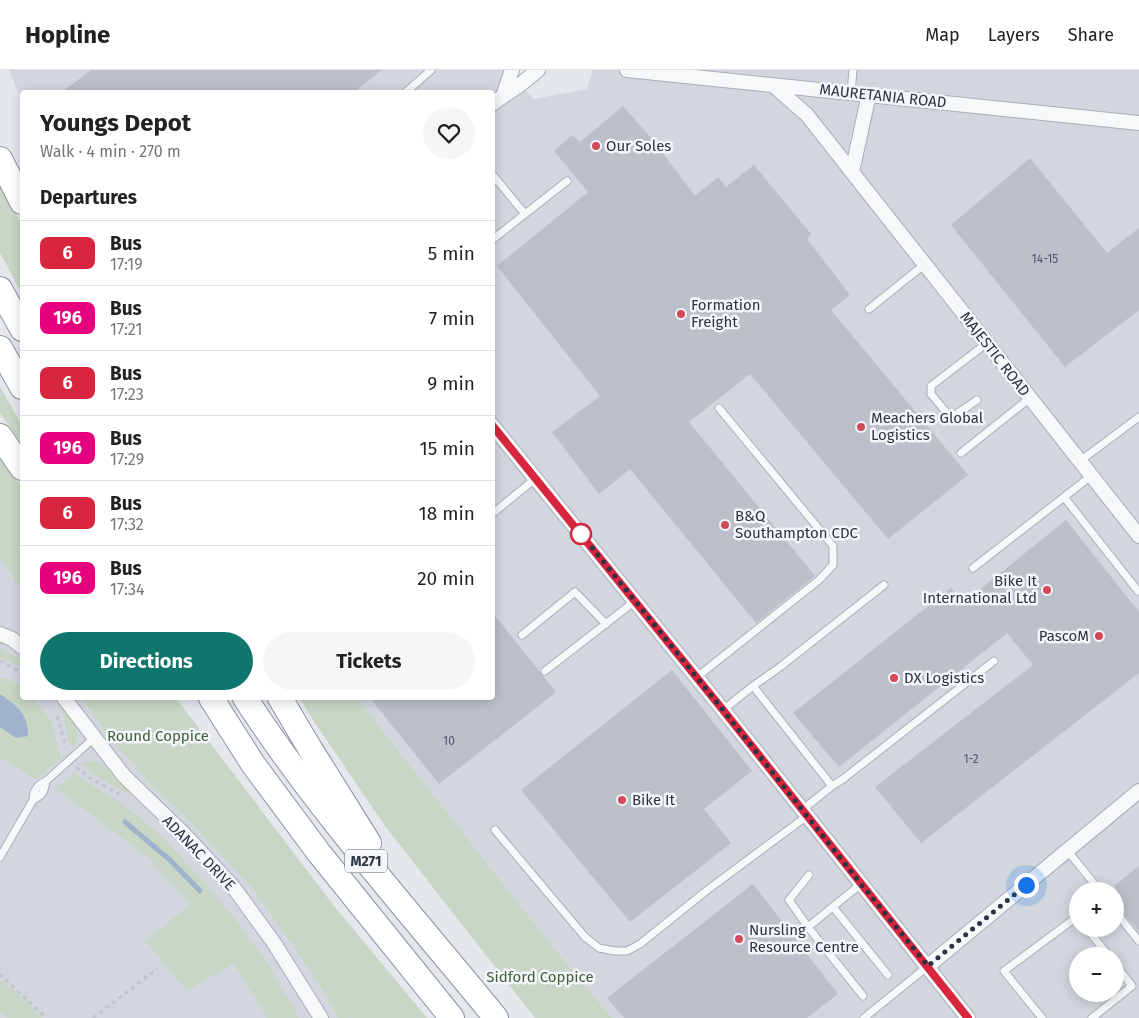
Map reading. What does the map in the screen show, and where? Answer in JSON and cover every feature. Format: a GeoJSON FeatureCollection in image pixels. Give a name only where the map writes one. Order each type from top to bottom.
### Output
{"type":"FeatureCollection","features":[{"type":"Feature","properties":{"kind":"highway"},"geometry":{"type":"LineString","coordinates":[[0,159],[20,198]]}},
{"type":"Feature","properties":{"kind":"highway"},"geometry":{"type":"LineString","coordinates":[[0,289],[20,325]]}},
{"type":"Feature","properties":{"kind":"highway"},"geometry":{"type":"LineString","coordinates":[[0,348],[20,383]]}},
{"type":"Feature","properties":{"kind":"highway"},"geometry":{"type":"LineString","coordinates":[[0,436],[20,465]]}},
{"type":"Feature","properties":{"kind":"highway","name":"M271"},"geometry":{"type":"LineString","coordinates":[[194,700],[253,764]]}},
{"type":"Feature","properties":{"kind":"highway","name":"M271"},"geometry":{"type":"LineString","coordinates":[[212,700],[253,764],[319,853],[452,1018]]}},
{"type":"Feature","properties":{"kind":"highway","name":"M271"},"geometry":{"type":"LineString","coordinates":[[246,700],[354,846],[496,1018]]}},
{"type":"Feature","properties":{"kind":"highway","name":"M271"},"geometry":{"type":"LineString","coordinates":[[281,700],[424,931]]}},
{"type":"Feature","properties":{"kind":"street"},"geometry":{"type":"LineString","coordinates":[[498,100],[512,70]]}},
{"type":"Feature","properties":{"kind":"street"},"geometry":{"type":"LineString","coordinates":[[498,100],[522,84],[538,70]]}},
{"type":"Feature","properties":{"kind":"street","name":"MAURETANIA ROAD"},"geometry":{"type":"LineString","coordinates":[[629,70],[1139,123]]}},
{"type":"Feature","properties":{"kind":"street","name":"MAJESTIC ROAD"},"geometry":{"type":"LineString","coordinates":[[774,86],[807,115],[1139,536]]}},
{"type":"Feature","properties":{"kind":"street"},"geometry":{"type":"LineString","coordinates":[[852,172],[869,94]]}},
{"type":"Feature","properties":{"kind":"street"},"geometry":{"type":"LineString","coordinates":[[495,429],[697,677],[928,966],[967,1018]]}},
{"type":"Feature","properties":{"kind":"street"},"geometry":{"type":"LineString","coordinates":[[0,634],[12,639],[20,645]]}},
{"type":"Feature","properties":{"kind":"street","name":"ADANAC DRIVE"},"geometry":{"type":"LineString","coordinates":[[66,700],[124,776],[184,834],[234,888],[274,943],[321,1018]]}},
{"type":"Feature","properties":{"kind":"street"},"geometry":{"type":"LineString","coordinates":[[928,966],[1139,791]]}},
{"type":"Feature","properties":{"kind":"lane"},"geometry":{"type":"LineString","coordinates":[[408,90],[431,70]]}},
{"type":"Feature","properties":{"kind":"lane"},"geometry":{"type":"LineString","coordinates":[[850,93],[853,70]]}},
{"type":"Feature","properties":{"kind":"lane"},"geometry":{"type":"LineString","coordinates":[[495,178],[525,214]]}},
{"type":"Feature","properties":{"kind":"lane"},"geometry":{"type":"LineString","coordinates":[[495,238],[567,181]]}},
{"type":"Feature","properties":{"kind":"lane"},"geometry":{"type":"LineString","coordinates":[[869,309],[925,264]]}},
{"type":"Feature","properties":{"kind":"lane"},"geometry":{"type":"LineString","coordinates":[[977,400],[951,418],[930,390],[931,386],[987,343]]}},
{"type":"Feature","properties":{"kind":"lane"},"geometry":{"type":"LineString","coordinates":[[961,453],[1030,398]]}},
{"type":"Feature","properties":{"kind":"lane"},"geometry":{"type":"LineString","coordinates":[[697,677],[818,580],[833,565],[832,546],[719,408]]}},
{"type":"Feature","properties":{"kind":"lane"},"geometry":{"type":"LineString","coordinates":[[1080,461],[1139,417]]}},
{"type":"Feature","properties":{"kind":"lane"},"geometry":{"type":"LineString","coordinates":[[973,568],[1091,476]]}},
{"type":"Feature","properties":{"kind":"lane"},"geometry":{"type":"LineString","coordinates":[[495,512],[536,478]]}},
{"type":"Feature","properties":{"kind":"lane"},"geometry":{"type":"LineString","coordinates":[[1064,497],[1138,591]]}},
{"type":"Feature","properties":{"kind":"lane"},"geometry":{"type":"LineString","coordinates":[[723,710],[884,585]]}},
{"type":"Feature","properties":{"kind":"lane"},"geometry":{"type":"LineString","coordinates":[[522,635],[574,592],[606,624]]}},
{"type":"Feature","properties":{"kind":"lane"},"geometry":{"type":"LineString","coordinates":[[545,671],[636,601]]}},
{"type":"Feature","properties":{"kind":"lane"},"geometry":{"type":"LineString","coordinates":[[495,830],[585,937],[600,948],[627,951],[640,944],[804,813],[832,786],[920,720],[994,661]]}},
{"type":"Feature","properties":{"kind":"lane"},"geometry":{"type":"LineString","coordinates":[[753,686],[832,786]]}},
{"type":"Feature","properties":{"kind":"lane"},"geometry":{"type":"LineString","coordinates":[[0,857],[33,800],[40,796],[45,788],[46,781],[94,738]]}},
{"type":"Feature","properties":{"kind":"lane"},"geometry":{"type":"LineString","coordinates":[[1067,850],[1093,882]]}},
{"type":"Feature","properties":{"kind":"lane"},"geometry":{"type":"LineString","coordinates":[[808,875],[789,900],[863,996]]}},
{"type":"Feature","properties":{"kind":"lane"},"geometry":{"type":"LineString","coordinates":[[808,927],[861,884]]}},
{"type":"Feature","properties":{"kind":"lane"},"geometry":{"type":"LineString","coordinates":[[834,907],[888,975]]}},
{"type":"Feature","properties":{"kind":"lane"},"geometry":{"type":"LineString","coordinates":[[1124,922],[1139,941]]}},
{"type":"Feature","properties":{"kind":"lane"},"geometry":{"type":"LineString","coordinates":[[1042,1018],[1004,971],[1069,923]]}},
{"type":"Feature","properties":{"kind":"lane"},"geometry":{"type":"LineString","coordinates":[[1094,937],[1102,947]]}},
{"type":"Feature","properties":{"kind":"lane"},"geometry":{"type":"LineString","coordinates":[[864,1018],[928,966]]}},
{"type":"Feature","properties":{"kind":"lane"},"geometry":{"type":"LineString","coordinates":[[1124,976],[1132,986]]}},
{"type":"Feature","properties":{"kind":"lane"},"geometry":{"type":"LineString","coordinates":[[1092,1018],[1139,981]]}},
{"type":"Feature","properties":{"kind":"path"},"geometry":{"type":"LineString","coordinates":[[0,661],[20,672]]}},
{"type":"Feature","properties":{"kind":"path"},"geometry":{"type":"LineString","coordinates":[[56,711],[70,759],[79,770],[90,778],[124,798]]}},
{"type":"Feature","properties":{"kind":"path"},"geometry":{"type":"LineString","coordinates":[[93,1018],[158,969]]}},
{"type":"Feature","properties":{"kind":"path"},"geometry":{"type":"LineString","coordinates":[[0,974],[46,1018]]}},
{"type":"Feature","properties":{"kind":"shaded area"},"geometry":{"type":"Polygon","coordinates":[[[9,70],[508,70],[534,99],[587,89],[593,70],[1139,70],[1139,1018],[612,1018],[549,942],[359,700],[495,700],[495,90],[20,90],[20,96],[9,70]]]}},
{"type":"Feature","properties":{"kind":"shaded area"},"geometry":{"type":"Polygon","coordinates":[[[0,558],[20,587],[20,700],[83,700],[105,732],[158,792],[180,811],[253,889],[315,978],[338,1018],[0,1018],[0,558]]]}},
{"type":"Feature","properties":{"kind":"green space"},"geometry":{"type":"Polygon","coordinates":[[[0,180],[20,222],[20,290],[0,253],[0,180]]]}},
{"type":"Feature","properties":{"kind":"green space"},"geometry":{"type":"Polygon","coordinates":[[[0,386],[20,422],[20,441],[0,413],[0,386]]]}},
{"type":"Feature","properties":{"kind":"green space"},"geometry":{"type":"Polygon","coordinates":[[[0,457],[20,485],[20,587],[0,558],[0,457]]]}},
{"type":"Feature","properties":{"kind":"green space"},"geometry":{"type":"Polygon","coordinates":[[[0,648],[20,659],[20,666],[0,658],[0,648]]]}},
{"type":"Feature","properties":{"kind":"green space"},"geometry":{"type":"Polygon","coordinates":[[[0,677],[20,684],[20,700],[34,700],[51,720],[61,759],[37,779],[0,758],[0,677]]]}},
{"type":"Feature","properties":{"kind":"green space","name":"Round Coppice"},"geometry":{"type":"Polygon","coordinates":[[[83,700],[178,700],[334,906],[427,1018],[338,1018],[315,978],[253,889],[180,811],[158,792],[105,732],[83,700]]]}},
{"type":"Feature","properties":{"kind":"green space","name":"Sidford Coppice"},"geometry":{"type":"Polygon","coordinates":[[[301,700],[359,700],[549,942],[612,1018],[535,1018],[385,826],[301,700]]]}},
{"type":"Feature","properties":{"kind":"green space"},"geometry":{"type":"Polygon","coordinates":[[[61,705],[76,725],[78,736],[73,749],[68,739],[61,705]]]}},
{"type":"Feature","properties":{"kind":"green space"},"geometry":{"type":"Polygon","coordinates":[[[93,761],[110,771],[120,780],[132,796],[94,775],[82,762],[93,761]]]}},
{"type":"Feature","properties":{"kind":"green space"},"geometry":{"type":"Polygon","coordinates":[[[75,773],[122,804],[162,836],[235,919],[268,964],[299,1018],[267,1018],[234,963],[187,991],[146,941],[191,904],[146,856],[55,789],[75,773]]]}},
{"type":"Feature","properties":{"kind":"green space"},"geometry":{"type":"Polygon","coordinates":[[[0,980],[23,998],[42,1018],[7,1018],[0,1011],[0,980]]]}},
{"type":"Feature","properties":{"kind":"water"},"geometry":{"type":"Polygon","coordinates":[[[0,694],[21,711],[28,728],[28,736],[16,738],[0,727],[0,694]]]}},
{"type":"Feature","properties":{"kind":"building"},"geometry":{"type":"Polygon","coordinates":[[[91,70],[382,70],[357,90],[65,90],[91,70]]]}},
{"type":"Feature","properties":{"kind":"building","name":"Formation Freight"},"geometry":{"type":"Polygon","coordinates":[[[623,106],[653,140],[695,196],[718,177],[726,187],[754,165],[811,234],[807,239],[850,295],[831,310],[968,475],[888,539],[750,374],[689,422],[815,576],[756,623],[630,469],[599,494],[552,432],[600,396],[497,266],[588,192],[554,151],[572,135],[580,142],[623,106]]]}},
{"type":"Feature","properties":{"kind":"building"},"geometry":{"type":"Polygon","coordinates":[[[1030,158],[1107,253],[1139,228],[1139,310],[1065,367],[951,225],[1030,158]]]}},
{"type":"Feature","properties":{"kind":"building"},"geometry":{"type":"Polygon","coordinates":[[[1066,520],[1139,612],[1139,673],[921,843],[875,787],[1033,665],[1007,633],[839,767],[793,713],[951,588],[963,603],[1066,520]]]}},
{"type":"Feature","properties":{"kind":"building"},"geometry":{"type":"Polygon","coordinates":[[[495,616],[556,692],[439,784],[372,700],[495,700],[495,616]]]}},
{"type":"Feature","properties":{"kind":"building","name":"Bike It"},"geometry":{"type":"Polygon","coordinates":[[[672,670],[752,771],[704,809],[731,843],[630,922],[521,790],[672,670]]]}},
{"type":"Feature","properties":{"kind":"building"},"geometry":{"type":"Polygon","coordinates":[[[1139,866],[1139,932],[1124,914],[1124,882],[1119,882],[1139,866]]]}},
{"type":"Feature","properties":{"kind":"building","name":"Nursling Resource Centre"},"geometry":{"type":"Polygon","coordinates":[[[753,884],[838,994],[807,1018],[624,1018],[607,998],[753,884]]]}},
{"type":"Feature","properties":{"kind":"waterway"},"geometry":{"type":"LineString","coordinates":[[125,822],[170,860],[200,891]]}},
{"type":"Feature","properties":{"kind":"bus line","name":"6"},"geometry":{"type":"LineString","coordinates":[[495,429],[723,710],[968,1018]]}},
{"type":"Feature","properties":{"kind":"place","name":"Our Soles"},"geometry":{"type":"Point","coordinates":[596,146]}},
{"type":"Feature","properties":{"kind":"place","name":"Formation Freight"},"geometry":{"type":"Point","coordinates":[681,314]}},
{"type":"Feature","properties":{"kind":"place","name":"Meachers Global Logistics"},"geometry":{"type":"Point","coordinates":[861,427]}},
{"type":"Feature","properties":{"kind":"place","name":"B&Q Southampton CDC"},"geometry":{"type":"Point","coordinates":[725,525]}},
{"type":"Feature","properties":{"kind":"place","name":"Bike It International Ltd"},"geometry":{"type":"Point","coordinates":[1047,590]}},
{"type":"Feature","properties":{"kind":"place","name":"PascoM"},"geometry":{"type":"Point","coordinates":[1099,636]}},
{"type":"Feature","properties":{"kind":"place","name":"DX Logistics"},"geometry":{"type":"Point","coordinates":[894,678]}},
{"type":"Feature","properties":{"kind":"place","name":"Bike It"},"geometry":{"type":"Point","coordinates":[622,800]}},
{"type":"Feature","properties":{"kind":"place","name":"Nursling Resource Centre"},"geometry":{"type":"Point","coordinates":[739,939]}},
{"type":"Feature","properties":{"kind":"route"},"geometry":{"type":"LineString","coordinates":[[581,534],[928,966],[1026,885]]}}]}
